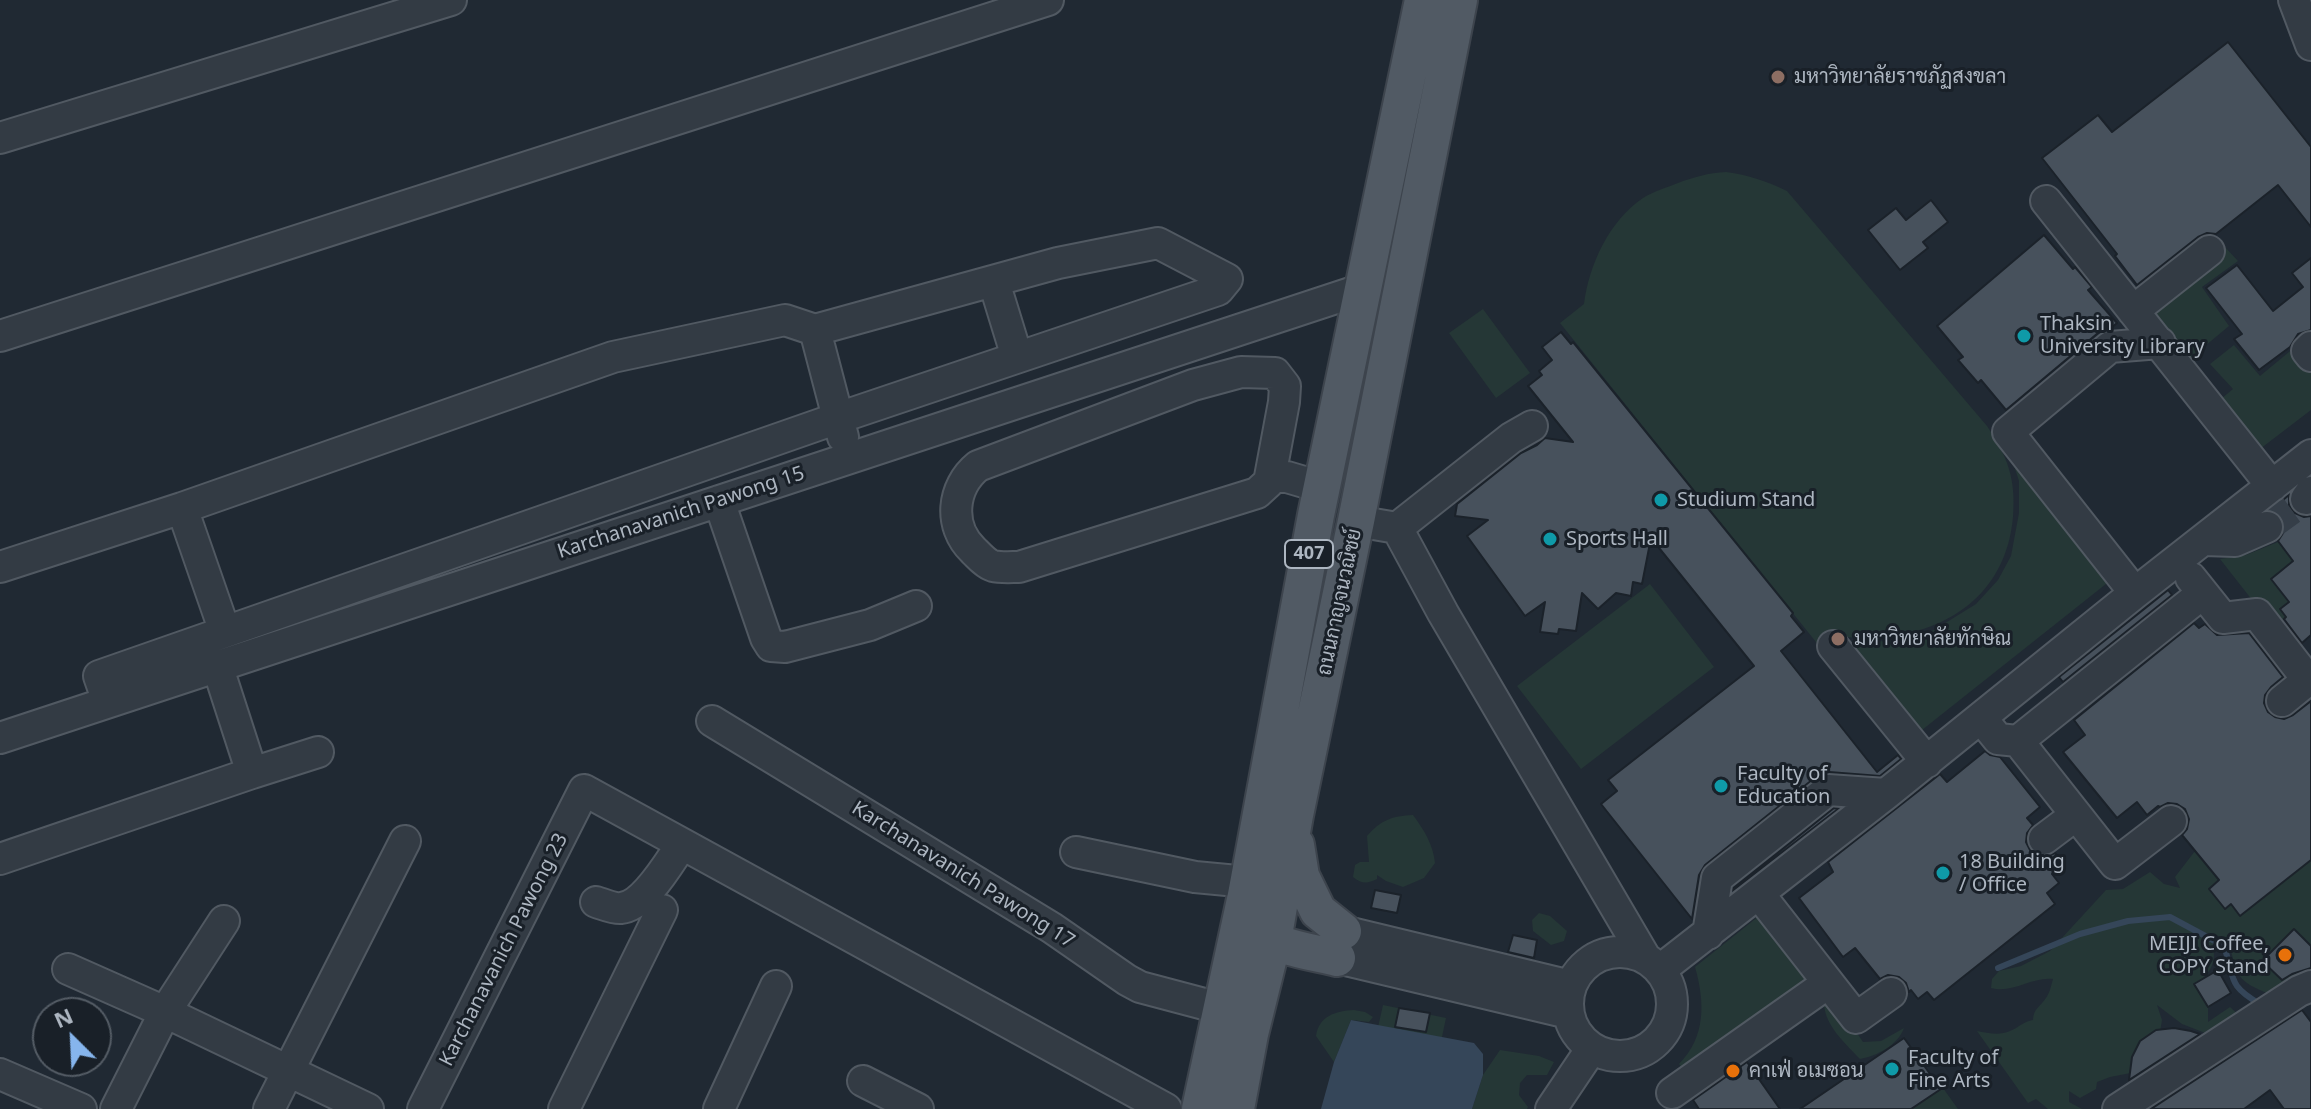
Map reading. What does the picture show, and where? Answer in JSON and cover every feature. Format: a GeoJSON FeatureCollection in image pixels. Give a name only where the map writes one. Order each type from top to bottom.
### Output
{"type":"FeatureCollection","features":[{"type":"Feature","properties":{"kind":"main road","name":"ถนนกาญจนวณิชย์"},"geometry":{"type":"LineString","coordinates":[[1236,1109],[1250,1034],[1255,919],[1321,487],[1423,0]]}},
{"type":"Feature","properties":{"kind":"main road","name":"ถนนกาญจนวณิชย์"},"geometry":{"type":"LineString","coordinates":[[1200,1109],[1223,1009],[1295,815],[1459,0]]}},
{"type":"Feature","properties":{"kind":"main road"},"geometry":{"type":"LineString","coordinates":[[1295,815],[1301,876],[1318,911],[1340,945]]}},
{"type":"Feature","properties":{"kind":"main road"},"geometry":{"type":"LineString","coordinates":[[1255,919],[1340,945]]}},
{"type":"Feature","properties":{"kind":"main road"},"geometry":{"type":"LineString","coordinates":[[1250,1034],[1276,985],[1340,945]]}},
{"type":"Feature","properties":{"kind":"street"},"geometry":{"type":"LineString","coordinates":[[0,138],[451,0]]}},
{"type":"Feature","properties":{"kind":"street"},"geometry":{"type":"LineString","coordinates":[[0,336],[1048,0]]}},
{"type":"Feature","properties":{"kind":"street"},"geometry":{"type":"LineString","coordinates":[[2294,0],[2311,45]]}},
{"type":"Feature","properties":{"kind":"street"},"geometry":{"type":"LineString","coordinates":[[2046,201],[2272,486]]}},
{"type":"Feature","properties":{"kind":"street"},"geometry":{"type":"LineString","coordinates":[[0,567],[182,508],[613,357],[785,320],[815,330],[1058,263],[1158,243],[1227,279],[1218,290],[838,418],[99,676],[108,702]]}},
{"type":"Feature","properties":{"kind":"street"},"geometry":{"type":"LineString","coordinates":[[2133,311],[2209,251]]}},
{"type":"Feature","properties":{"kind":"street"},"geometry":{"type":"LineString","coordinates":[[994,282],[1017,357]]}},
{"type":"Feature","properties":{"kind":"street","name":"Karchanavanich Pawong 15"},"geometry":{"type":"LineString","coordinates":[[0,738],[1363,289]]}},
{"type":"Feature","properties":{"kind":"street"},"geometry":{"type":"LineString","coordinates":[[815,330],[848,458]]}},
{"type":"Feature","properties":{"kind":"street"},"geometry":{"type":"LineString","coordinates":[[2135,593],[2008,432],[2110,347],[2160,343]]}},
{"type":"Feature","properties":{"kind":"street"},"geometry":{"type":"LineString","coordinates":[[2311,347],[2307,351],[2311,356]]}},
{"type":"Feature","properties":{"kind":"street"},"geometry":{"type":"LineString","coordinates":[[1241,372],[1275,373],[1285,386],[1270,477],[1257,493],[1019,567],[993,566],[978,556],[966,544],[957,524],[956,504],[961,487],[978,466],[1179,390],[1241,372]]}},
{"type":"Feature","properties":{"kind":"street"},"geometry":{"type":"LineString","coordinates":[[1356,521],[1397,528],[1511,438],[1532,426]]}},
{"type":"Feature","properties":{"kind":"street"},"geometry":{"type":"LineString","coordinates":[[1653,964],[1708,934],[2311,455]]}},
{"type":"Feature","properties":{"kind":"street"},"geometry":{"type":"LineString","coordinates":[[1270,477],[1287,477],[1321,487]]}},
{"type":"Feature","properties":{"kind":"street"},"geometry":{"type":"LineString","coordinates":[[719,501],[771,646],[785,647],[870,625],[916,606]]}},
{"type":"Feature","properties":{"kind":"street"},"geometry":{"type":"LineString","coordinates":[[182,508],[225,632]]}},
{"type":"Feature","properties":{"kind":"street"},"geometry":{"type":"LineString","coordinates":[[2204,540],[2235,541],[2267,527]]}},
{"type":"Feature","properties":{"kind":"street"},"geometry":{"type":"LineString","coordinates":[[1397,528],[1443,613],[1653,964],[1668,984],[1672,999],[1666,1029],[1643,1050],[1616,1056],[1592,1048],[1581,1039],[1573,1027],[1570,999],[1580,970],[1594,959],[1611,952],[1629,952],[1653,964]]}},
{"type":"Feature","properties":{"kind":"street"},"geometry":{"type":"LineString","coordinates":[[2178,561],[2223,618],[2257,614],[2308,680],[2282,701]]}},
{"type":"Feature","properties":{"kind":"street"},"geometry":{"type":"LineString","coordinates":[[2021,758],[2203,593]]}},
{"type":"Feature","properties":{"kind":"street"},"geometry":{"type":"LineString","coordinates":[[1833,646],[1927,762]]}},
{"type":"Feature","properties":{"kind":"street"},"geometry":{"type":"LineString","coordinates":[[217,665],[252,773]]}},
{"type":"Feature","properties":{"kind":"street"},"geometry":{"type":"LineString","coordinates":[[1981,718],[1998,739],[2021,758],[2076,815],[2115,864],[2171,821]]}},
{"type":"Feature","properties":{"kind":"street"},"geometry":{"type":"LineString","coordinates":[[1766,889],[1791,891],[1983,740],[1981,718]]}},
{"type":"Feature","properties":{"kind":"street","name":"Karchanavanich Pawong 17"},"geometry":{"type":"LineString","coordinates":[[712,721],[1052,928],[1127,980],[1140,987],[1223,1009]]}},
{"type":"Feature","properties":{"kind":"street"},"geometry":{"type":"LineString","coordinates":[[0,859],[318,752]]}},
{"type":"Feature","properties":{"kind":"street","name":"Karchanavanich Pawong 23"},"geometry":{"type":"LineString","coordinates":[[423,1109],[584,790],[682,844]]}},
{"type":"Feature","properties":{"kind":"street"},"geometry":{"type":"LineString","coordinates":[[1708,934],[1717,878],[1828,790],[1886,794]]}},
{"type":"Feature","properties":{"kind":"street"},"geometry":{"type":"LineString","coordinates":[[2044,839],[2076,815]]}},
{"type":"Feature","properties":{"kind":"street"},"geometry":{"type":"LineString","coordinates":[[269,1109],[405,841]]}},
{"type":"Feature","properties":{"kind":"street"},"geometry":{"type":"LineString","coordinates":[[596,902],[621,909],[633,903],[649,890],[682,844],[1166,1109]]}},
{"type":"Feature","properties":{"kind":"street"},"geometry":{"type":"LineString","coordinates":[[1076,852],[1195,877],[1255,919]]}},
{"type":"Feature","properties":{"kind":"street"},"geometry":{"type":"LineString","coordinates":[[1766,889],[1808,934],[1828,983],[1856,1018],[1891,993]]}},
{"type":"Feature","properties":{"kind":"street"},"geometry":{"type":"LineString","coordinates":[[564,1109],[662,910]]}},
{"type":"Feature","properties":{"kind":"street"},"geometry":{"type":"LineString","coordinates":[[116,1109],[165,1012],[224,921]]}},
{"type":"Feature","properties":{"kind":"street"},"geometry":{"type":"LineString","coordinates":[[1340,945],[1570,999]]}},
{"type":"Feature","properties":{"kind":"street"},"geometry":{"type":"LineString","coordinates":[[68,969],[368,1109]]}},
{"type":"Feature","properties":{"kind":"street"},"geometry":{"type":"LineString","coordinates":[[1643,1050],[1677,1101],[1828,983]]}},
{"type":"Feature","properties":{"kind":"street"},"geometry":{"type":"LineString","coordinates":[[719,1109],[776,986]]}},
{"type":"Feature","properties":{"kind":"street"},"geometry":{"type":"LineString","coordinates":[[2118,1109],[2300,991]]}},
{"type":"Feature","properties":{"kind":"street"},"geometry":{"type":"LineString","coordinates":[[1551,1109],[1592,1048]]}},
{"type":"Feature","properties":{"kind":"street"},"geometry":{"type":"LineString","coordinates":[[0,1074],[81,1109]]}},
{"type":"Feature","properties":{"kind":"street"},"geometry":{"type":"LineString","coordinates":[[863,1081],[918,1109]]}},
{"type":"Feature","properties":{"kind":"shaded area"},"geometry":{"type":"Polygon","coordinates":[[[1726,172],[1757,179],[1787,191],[1987,426],[2005,458],[2012,480],[2014,503],[2007,548],[1995,575],[1978,596],[1957,613],[1932,626],[1875,638],[1845,637],[1824,652],[1560,323],[1584,304],[1596,259],[1611,231],[1631,208],[1647,196],[1678,183],[1726,172]]]}},
{"type":"Feature","properties":{"kind":"shaded area"},"geometry":{"type":"Polygon","coordinates":[[[2224,246],[2238,261],[2202,287],[2229,326],[2187,361],[2147,308],[2224,246]]]}},
{"type":"Feature","properties":{"kind":"shaded area"},"geometry":{"type":"Polygon","coordinates":[[[1483,309],[1530,373],[1496,398],[1449,333],[1483,309]]]}},
{"type":"Feature","properties":{"kind":"shaded area"},"geometry":{"type":"Polygon","coordinates":[[[2234,345],[2260,376],[2295,347],[2311,369],[2311,410],[2260,449],[2221,399],[2233,389],[2210,364],[2234,345]]]}},
{"type":"Feature","properties":{"kind":"shaded area"},"geometry":{"type":"Polygon","coordinates":[[[2009,450],[2111,580],[1922,730],[1846,642],[1893,641],[1934,630],[1976,604],[1998,580],[2011,556],[2019,513],[2019,481],[2009,450]]]}},
{"type":"Feature","properties":{"kind":"shaded area"},"geometry":{"type":"Polygon","coordinates":[[[2278,542],[2293,561],[2271,579],[2289,602],[2280,609],[2286,617],[2278,623],[2256,605],[2220,559],[2246,555],[2278,542]]]}},
{"type":"Feature","properties":{"kind":"shaded area"},"geometry":{"type":"Polygon","coordinates":[[[1650,584],[1714,667],[1581,769],[1517,686],[1650,584]]]}},
{"type":"Feature","properties":{"kind":"shaded area"},"geometry":{"type":"Polygon","coordinates":[[[1413,815],[1434,856],[1435,863],[1424,878],[1403,887],[1377,875],[1377,879],[1367,882],[1353,877],[1355,865],[1369,862],[1367,836],[1387,820],[1413,815]]]}},
{"type":"Feature","properties":{"kind":"shaded area"},"geometry":{"type":"Polygon","coordinates":[[[2195,851],[2220,868],[2225,908],[2231,904],[2240,916],[2311,860],[2311,946],[2294,929],[2273,949],[2273,959],[2311,963],[2293,980],[2287,981],[2286,986],[2270,994],[2244,981],[2237,970],[2229,942],[2216,935],[2212,938],[2212,965],[2194,985],[2208,1007],[2208,1022],[2230,1007],[2241,1017],[2213,1036],[2182,1024],[2157,1005],[2162,1020],[2160,1032],[2141,1071],[2097,1082],[2096,1089],[2080,1098],[2069,1091],[2069,1102],[2082,1109],[2048,1109],[2036,1099],[2028,1103],[1977,1031],[2002,1033],[2033,1020],[2053,979],[1999,989],[1991,988],[1992,979],[1999,971],[2021,966],[2050,951],[2106,890],[2123,889],[2150,872],[2164,884],[2180,888],[2175,877],[2195,851]]]}},
{"type":"Feature","properties":{"kind":"shaded area"},"geometry":{"type":"Polygon","coordinates":[[[1764,912],[1811,975],[1683,1069],[1679,1064],[1694,1042],[1701,1018],[1701,993],[1695,967],[1764,912]]]}},
{"type":"Feature","properties":{"kind":"shaded area"},"geometry":{"type":"Polygon","coordinates":[[[1539,913],[1550,916],[1567,931],[1564,941],[1551,945],[1533,931],[1532,920],[1539,913]]]}},
{"type":"Feature","properties":{"kind":"shaded area"},"geometry":{"type":"Polygon","coordinates":[[[1830,999],[1841,1009],[1863,1042],[1881,1041],[1904,1028],[1897,1040],[1886,1049],[1860,1059],[1828,1020],[1824,1004],[1830,999]]]}},
{"type":"Feature","properties":{"kind":"shaded area"},"geometry":{"type":"Polygon","coordinates":[[[1383,1005],[1446,1018],[1438,1056],[1374,1045],[1383,1005]]]}},
{"type":"Feature","properties":{"kind":"shaded area"},"geometry":{"type":"Polygon","coordinates":[[[1354,1010],[1373,1017],[1369,1022],[1351,1020],[1334,1062],[1316,1036],[1318,1029],[1329,1016],[1354,1010]]]}},
{"type":"Feature","properties":{"kind":"shaded area"},"geometry":{"type":"Polygon","coordinates":[[[1500,1050],[1539,1056],[1554,1062],[1547,1075],[1527,1075],[1520,1083],[1519,1095],[1527,1109],[1472,1109],[1483,1075],[1500,1050]]]}},
{"type":"Feature","properties":{"kind":"shaded area"},"geometry":{"type":"Polygon","coordinates":[[[1943,1088],[1958,1109],[1912,1109],[1943,1088]]]}},
{"type":"Feature","properties":{"kind":"water"},"geometry":{"type":"Polygon","coordinates":[[[1351,1020],[1474,1043],[1483,1054],[1483,1075],[1472,1109],[1321,1109],[1334,1062],[1351,1020]]]}},
{"type":"Feature","properties":{"kind":"building"},"geometry":{"type":"Polygon","coordinates":[[[2228,42],[2311,147],[2311,227],[2278,185],[2216,234],[2207,233],[2198,237],[2137,285],[2115,256],[2117,254],[2042,158],[2098,115],[2112,132],[2228,42]]]}},
{"type":"Feature","properties":{"kind":"building"},"geometry":{"type":"Polygon","coordinates":[[[1931,200],[1948,222],[1923,242],[1928,248],[1900,270],[1868,230],[1896,208],[1906,220],[1931,200]]]}},
{"type":"Feature","properties":{"kind":"building","name":"Thaksin University Library"},"geometry":{"type":"Polygon","coordinates":[[[2044,235],[2092,287],[2088,290],[2117,323],[2098,333],[2006,410],[1981,380],[1978,383],[1958,360],[1963,357],[1937,326],[2044,235]]]}},
{"type":"Feature","properties":{"kind":"building"},"geometry":{"type":"Polygon","coordinates":[[[2311,258],[2311,330],[2298,334],[2290,347],[2259,370],[2234,339],[2242,334],[2206,288],[2237,265],[2273,311],[2303,287],[2292,273],[2311,258]]]}},
{"type":"Feature","properties":{"kind":"building"},"geometry":{"type":"Polygon","coordinates":[[[1561,332],[1571,344],[1573,342],[1793,613],[1791,616],[1804,632],[1781,651],[1877,772],[1898,755],[1901,759],[1880,776],[1829,772],[1817,776],[1705,865],[1699,875],[1692,919],[1601,804],[1617,791],[1608,780],[1754,666],[1651,538],[1642,584],[1633,582],[1631,596],[1616,593],[1598,609],[1582,593],[1576,631],[1559,629],[1558,634],[1540,632],[1545,602],[1525,616],[1467,536],[1488,520],[1455,516],[1457,504],[1521,453],[1545,438],[1573,442],[1528,386],[1542,375],[1539,371],[1552,360],[1542,347],[1561,332]]]}},
{"type":"Feature","properties":{"kind":"building"},"geometry":{"type":"Polygon","coordinates":[[[2289,495],[2289,506],[2295,513],[2311,516],[2311,635],[2302,643],[2280,609],[2289,602],[2271,579],[2293,561],[2278,541],[2285,530],[2283,519],[2271,510],[2289,495]]]}},
{"type":"Feature","properties":{"kind":"building"},"geometry":{"type":"Polygon","coordinates":[[[2168,590],[2172,595],[2063,682],[2059,677],[2168,590]]]}},
{"type":"Feature","properties":{"kind":"building"},"geometry":{"type":"Polygon","coordinates":[[[2194,623],[2199,628],[2205,624],[2217,635],[2249,633],[2283,677],[2265,695],[2268,712],[2275,717],[2284,719],[2293,715],[2311,701],[2311,860],[2240,916],[2231,904],[2225,909],[2209,889],[2219,880],[2182,835],[2189,819],[2185,809],[2168,803],[2147,815],[2137,802],[2117,818],[2063,752],[2085,735],[2074,720],[2194,623]]]}},
{"type":"Feature","properties":{"kind":"building","name":"18 Building / Office"},"geometry":{"type":"Polygon","coordinates":[[[1985,751],[2000,757],[2040,807],[2027,818],[2033,825],[2027,833],[2026,842],[2036,855],[2045,857],[2055,853],[2064,864],[2052,874],[2059,883],[2047,893],[2055,904],[1934,1000],[1927,992],[1918,999],[1899,977],[1888,975],[1880,979],[1855,948],[1843,957],[1799,898],[1833,872],[1828,862],[1940,774],[1947,782],[1985,751]]]}},
{"type":"Feature","properties":{"kind":"building"},"geometry":{"type":"Polygon","coordinates":[[[1834,808],[1838,809],[1733,890],[1734,888],[1834,808]]]}},
{"type":"Feature","properties":{"kind":"building"},"geometry":{"type":"Polygon","coordinates":[[[1375,890],[1401,895],[1397,913],[1371,908],[1375,890]]]}},
{"type":"Feature","properties":{"kind":"building","name":"MEIJI Coffee, COPY Stand"},"geometry":{"type":"Polygon","coordinates":[[[2294,929],[2311,946],[2311,968],[2282,980],[2262,961],[2294,929]]]}},
{"type":"Feature","properties":{"kind":"building"},"geometry":{"type":"Polygon","coordinates":[[[1513,935],[1537,940],[1534,958],[1508,952],[1513,935]]]}},
{"type":"Feature","properties":{"kind":"building"},"geometry":{"type":"Polygon","coordinates":[[[2218,970],[2231,993],[2208,1007],[2194,984],[2218,970]]]}},
{"type":"Feature","properties":{"kind":"building"},"geometry":{"type":"Polygon","coordinates":[[[1399,1008],[1430,1013],[1426,1032],[1395,1027],[1399,1008]]]}},
{"type":"Feature","properties":{"kind":"building"},"geometry":{"type":"Polygon","coordinates":[[[2302,1010],[2311,1022],[2311,1109],[2284,1109],[2270,1090],[2244,1109],[2151,1109],[2302,1010]]]}},
{"type":"Feature","properties":{"kind":"building"},"geometry":{"type":"Polygon","coordinates":[[[2174,1028],[2200,1034],[2129,1080],[2132,1057],[2140,1041],[2156,1030],[2174,1028]]]}},
{"type":"Feature","properties":{"kind":"building","name":"Faculty of Fine Arts"},"geometry":{"type":"Polygon","coordinates":[[[1904,1038],[1941,1089],[1911,1109],[1800,1109],[1904,1038]]]}},
{"type":"Feature","properties":{"kind":"building","name":"คาเฟ่ อเมซอน"},"geometry":{"type":"Polygon","coordinates":[[[1747,1062],[1780,1109],[1699,1109],[1693,1100],[1747,1062]]]}},
{"type":"Feature","properties":{"kind":"waterway"},"geometry":{"type":"LineString","coordinates":[[1998,968],[2080,934],[2128,921],[2170,917],[2224,946],[2237,986],[2260,1004]]}},
{"type":"Feature","properties":{"kind":"tunnel"},"geometry":{"type":"LineString","coordinates":[[2267,527],[2306,499]]}},
{"type":"Feature","properties":{"kind":"place","name":"มหาวิทยาลัยราชภัฏสงขลา"},"geometry":{"type":"Point","coordinates":[1778,77]}},
{"type":"Feature","properties":{"kind":"place","name":"Thaksin University Library"},"geometry":{"type":"Point","coordinates":[2024,336]}},
{"type":"Feature","properties":{"kind":"place","name":"Studium Stand"},"geometry":{"type":"Point","coordinates":[1661,500]}},
{"type":"Feature","properties":{"kind":"place","name":"Sports Hall"},"geometry":{"type":"Point","coordinates":[1550,539]}},
{"type":"Feature","properties":{"kind":"place","name":"มหาวิทยาลัยทักษิณ"},"geometry":{"type":"Point","coordinates":[1838,639]}},
{"type":"Feature","properties":{"kind":"place","name":"Faculty of Education"},"geometry":{"type":"Point","coordinates":[1721,786]}},
{"type":"Feature","properties":{"kind":"place","name":"18 Building / Office"},"geometry":{"type":"Point","coordinates":[1943,873]}},
{"type":"Feature","properties":{"kind":"place","name":"MEIJI Coffee, COPY Stand"},"geometry":{"type":"Point","coordinates":[2285,955]}},
{"type":"Feature","properties":{"kind":"place","name":"Faculty of Fine Arts"},"geometry":{"type":"Point","coordinates":[1892,1069]}},
{"type":"Feature","properties":{"kind":"place","name":"คาเฟ่ อเมซอน"},"geometry":{"type":"Point","coordinates":[1733,1071]}}]}
